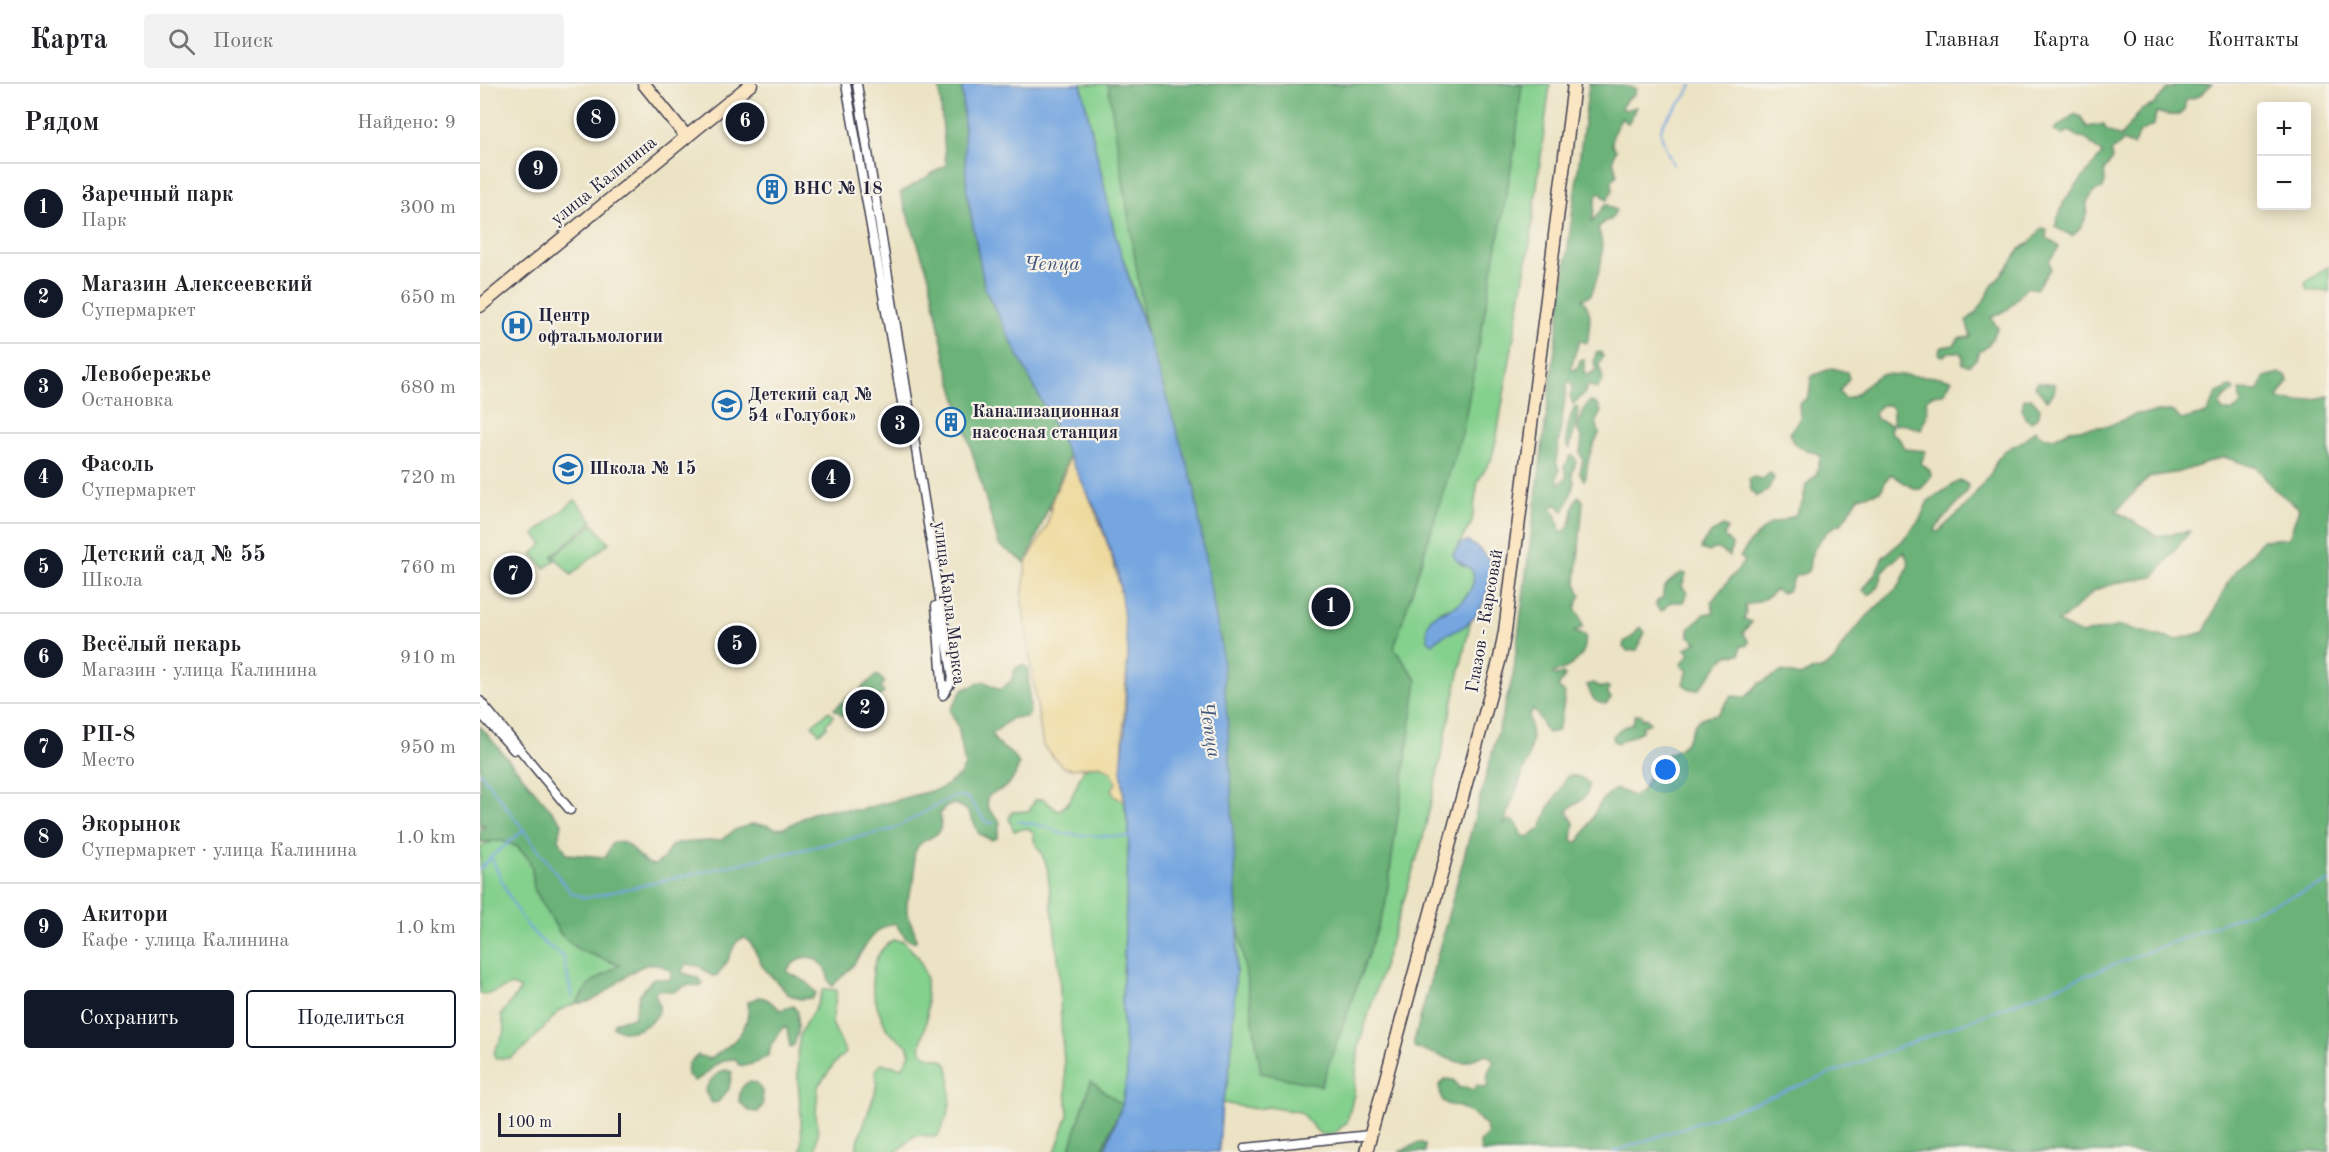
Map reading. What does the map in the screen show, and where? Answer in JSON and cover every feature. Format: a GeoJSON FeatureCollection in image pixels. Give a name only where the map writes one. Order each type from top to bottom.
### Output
{"type":"FeatureCollection","features":[{"type":"Feature","properties":{"kind":"main road"},"geometry":{"type":"LineString","coordinates":[[644,84],[686,136]]}},
{"type":"Feature","properties":{"kind":"main road","name":"улица Калинина"},"geometry":{"type":"LineString","coordinates":[[480,306],[751,84]]}},
{"type":"Feature","properties":{"kind":"main road","name":"Глазов - Карсовай"},"geometry":{"type":"LineString","coordinates":[[1366,1152],[1482,730],[1502,649],[1574,84]]}},
{"type":"Feature","properties":{"kind":"street","name":"улица Карла Маркса"},"geometry":{"type":"LineString","coordinates":[[846,84],[936,605],[944,682],[943,695],[953,679],[857,84]]}},
{"type":"Feature","properties":{"kind":"street"},"geometry":{"type":"LineString","coordinates":[[480,701],[570,810],[480,713]]}},
{"type":"Feature","properties":{"kind":"street"},"geometry":{"type":"LineString","coordinates":[[1245,1148],[1370,1135]]}},
{"type":"Feature","properties":{"kind":"green space"},"geometry":{"type":"Polygon","coordinates":[[[939,84],[962,84],[967,194],[985,289],[1070,454],[1026,563],[999,545],[946,362],[929,276],[900,193],[946,165],[939,84]]]}},
{"type":"Feature","properties":{"kind":"green space"},"geometry":{"type":"Polygon","coordinates":[[[1081,84],[1550,84],[1530,242],[1496,441],[1491,460],[1478,481],[1472,522],[1453,554],[1460,564],[1471,569],[1473,583],[1469,592],[1459,603],[1440,611],[1433,643],[1471,619],[1423,838],[1359,1045],[1354,1094],[1347,1122],[1336,1132],[1326,1136],[1319,1133],[1300,1112],[1267,1107],[1256,1109],[1222,1103],[1231,1059],[1238,931],[1154,353],[1115,234],[1081,84]]]}},
{"type":"Feature","properties":{"kind":"green space"},"geometry":{"type":"Polygon","coordinates":[[[1108,84],[1522,84],[1515,147],[1463,430],[1394,648],[1417,680],[1385,907],[1321,1086],[1261,1073],[1108,84]]]}},
{"type":"Feature","properties":{"kind":"green space"},"geometry":{"type":"Polygon","coordinates":[[[1589,84],[1620,85],[1636,89],[1634,95],[1626,100],[1621,108],[1625,110],[1636,107],[1629,122],[1621,118],[1613,134],[1612,144],[1616,150],[1613,160],[1617,175],[1612,181],[1613,190],[1607,200],[1599,192],[1596,197],[1592,222],[1606,204],[1616,210],[1611,220],[1605,221],[1598,228],[1602,245],[1600,270],[1591,295],[1582,299],[1589,313],[1588,340],[1586,343],[1580,340],[1571,369],[1578,367],[1580,360],[1584,359],[1584,374],[1588,375],[1596,370],[1594,363],[1596,353],[1601,352],[1603,357],[1599,365],[1603,379],[1597,389],[1588,385],[1584,394],[1573,404],[1570,396],[1573,387],[1569,382],[1567,384],[1556,461],[1559,470],[1557,478],[1559,484],[1567,477],[1564,467],[1571,456],[1574,456],[1576,462],[1572,474],[1574,483],[1569,501],[1563,511],[1556,504],[1550,509],[1556,513],[1559,530],[1563,532],[1570,524],[1576,500],[1579,496],[1583,501],[1576,583],[1581,595],[1575,608],[1583,627],[1574,632],[1585,635],[1586,642],[1577,660],[1553,673],[1556,676],[1563,674],[1565,676],[1558,687],[1565,693],[1557,731],[1548,733],[1533,710],[1529,715],[1532,738],[1528,759],[1504,823],[1509,820],[1514,822],[1521,835],[1529,837],[1541,828],[1549,807],[1566,777],[1576,776],[1585,780],[1589,785],[1586,796],[1567,811],[1574,823],[1572,841],[1578,842],[1604,798],[1617,789],[1633,796],[1638,794],[1645,786],[1656,763],[1680,748],[1690,736],[1697,722],[1701,718],[1718,714],[1731,696],[1746,697],[1758,684],[1783,671],[1800,676],[1810,671],[1820,670],[1834,661],[1842,646],[1863,620],[1900,585],[1909,564],[1904,551],[1883,571],[1875,590],[1868,595],[1863,590],[1883,557],[1901,542],[1920,519],[1928,501],[1960,480],[1968,485],[1967,492],[1936,528],[1935,531],[1938,532],[1965,507],[1991,473],[2004,451],[2023,441],[2035,430],[2045,438],[2054,438],[2069,430],[2108,426],[2137,414],[2169,411],[2174,412],[2181,420],[2207,413],[2217,393],[2230,387],[2234,391],[2224,397],[2219,405],[2223,411],[2232,411],[2241,405],[2239,390],[2258,391],[2265,377],[2280,373],[2287,377],[2288,383],[2278,397],[2281,400],[2299,402],[2329,396],[2329,1152],[1481,1152],[1480,1142],[1488,1134],[1485,1125],[1462,1108],[1447,1104],[1442,1100],[1439,1086],[1445,1079],[1454,1080],[1459,1088],[1465,1087],[1473,1090],[1477,1085],[1487,1088],[1488,1072],[1494,1061],[1487,1054],[1465,1062],[1458,1062],[1414,1047],[1414,1041],[1513,676],[1589,84]],[[2224,457],[2180,472],[2149,477],[2116,511],[2157,536],[2190,531],[2154,577],[2120,582],[2095,590],[2057,622],[2081,634],[2120,626],[2175,640],[2204,632],[2229,580],[2262,540],[2289,538],[2299,508],[2274,489],[2257,468],[2224,457]]]}},
{"type":"Feature","properties":{"kind":"green space"},"geometry":{"type":"Polygon","coordinates":[[[2176,84],[2212,84],[2199,96],[2186,100],[2184,110],[2178,115],[2156,113],[2154,125],[2140,132],[2133,146],[2123,141],[2111,152],[2112,160],[2104,171],[2103,189],[2095,191],[2087,202],[2084,221],[2080,229],[2072,236],[2055,227],[2064,201],[2102,154],[2085,138],[2078,137],[2069,131],[2063,135],[2054,131],[2056,128],[2075,114],[2081,117],[2087,127],[2104,124],[2106,130],[2120,137],[2141,110],[2153,105],[2168,88],[2173,88],[2176,84]]]}},
{"type":"Feature","properties":{"kind":"green space"},"geometry":{"type":"Polygon","coordinates":[[[2042,228],[2047,229],[2046,237],[2059,247],[2049,261],[2051,268],[2036,289],[2027,287],[2008,309],[1991,318],[1998,328],[1987,347],[1978,353],[1976,359],[1969,365],[1962,364],[1963,357],[1959,352],[1940,355],[1942,347],[1954,345],[1959,338],[1971,337],[1966,321],[1978,311],[1992,286],[2019,249],[2030,243],[2042,228]]]}},
{"type":"Feature","properties":{"kind":"green space"},"geometry":{"type":"Polygon","coordinates":[[[2329,266],[2329,292],[2307,290],[2305,283],[2329,266]]]}},
{"type":"Feature","properties":{"kind":"green space"},"geometry":{"type":"Polygon","coordinates":[[[1832,368],[1847,372],[1849,378],[1839,392],[1845,399],[1855,395],[1882,374],[1940,377],[1952,380],[1943,394],[1932,395],[1926,400],[1928,412],[1921,430],[1904,424],[1895,425],[1893,409],[1889,405],[1881,405],[1874,413],[1876,419],[1892,425],[1890,432],[1898,437],[1905,449],[1926,451],[1921,463],[1930,471],[1931,476],[1918,490],[1891,474],[1881,491],[1859,497],[1841,524],[1832,528],[1819,541],[1811,556],[1808,571],[1795,576],[1788,591],[1781,593],[1775,590],[1765,599],[1745,606],[1744,619],[1752,622],[1743,633],[1749,642],[1746,646],[1741,646],[1740,654],[1724,658],[1698,690],[1690,689],[1683,684],[1688,671],[1681,665],[1690,653],[1685,649],[1697,642],[1689,636],[1689,629],[1704,614],[1714,612],[1711,602],[1743,563],[1744,560],[1740,557],[1750,542],[1771,523],[1795,515],[1803,501],[1806,485],[1816,475],[1821,456],[1798,446],[1791,439],[1790,433],[1800,418],[1799,403],[1809,395],[1812,376],[1832,368]]]}},
{"type":"Feature","properties":{"kind":"green space"},"geometry":{"type":"Polygon","coordinates":[[[2038,382],[2055,384],[2053,394],[2046,400],[2035,386],[2038,382]]]}},
{"type":"Feature","properties":{"kind":"green space"},"geometry":{"type":"Polygon","coordinates":[[[2031,398],[2040,408],[2039,415],[2031,422],[2025,418],[2022,409],[2024,399],[2031,398]]]}},
{"type":"Feature","properties":{"kind":"green space"},"geometry":{"type":"Polygon","coordinates":[[[1590,401],[1598,405],[1601,412],[1596,421],[1599,434],[1590,454],[1584,480],[1580,473],[1583,459],[1580,453],[1582,438],[1577,429],[1590,401]]]}},
{"type":"Feature","properties":{"kind":"green space"},"geometry":{"type":"Polygon","coordinates":[[[1575,406],[1578,408],[1577,418],[1570,448],[1568,448],[1569,421],[1575,406]]]}},
{"type":"Feature","properties":{"kind":"green space"},"geometry":{"type":"Polygon","coordinates":[[[1770,473],[1774,478],[1767,491],[1756,496],[1751,490],[1749,479],[1752,477],[1763,479],[1770,473]]]}},
{"type":"Feature","properties":{"kind":"green space"},"geometry":{"type":"Polygon","coordinates":[[[575,500],[593,521],[552,556],[555,560],[545,568],[532,554],[543,544],[534,534],[575,500]]]}},
{"type":"Feature","properties":{"kind":"green space"},"geometry":{"type":"Polygon","coordinates":[[[593,524],[609,543],[571,575],[554,556],[593,524]]]}},
{"type":"Feature","properties":{"kind":"green space"},"geometry":{"type":"Polygon","coordinates":[[[1723,526],[1727,528],[1724,536],[1732,545],[1730,556],[1716,548],[1709,552],[1701,549],[1706,539],[1723,526]]]}},
{"type":"Feature","properties":{"kind":"green space"},"geometry":{"type":"Polygon","coordinates":[[[1681,573],[1686,574],[1682,586],[1687,593],[1683,602],[1671,602],[1662,611],[1659,610],[1656,605],[1657,601],[1663,598],[1665,586],[1681,573]]]}},
{"type":"Feature","properties":{"kind":"green space"},"geometry":{"type":"Polygon","coordinates":[[[1640,627],[1645,632],[1637,650],[1627,651],[1623,647],[1624,642],[1640,627]]]}},
{"type":"Feature","properties":{"kind":"green space"},"geometry":{"type":"Polygon","coordinates":[[[1022,665],[1028,668],[1030,713],[1026,717],[1012,718],[992,734],[1019,764],[1009,783],[987,799],[989,809],[1000,822],[997,838],[991,840],[979,834],[964,808],[953,804],[944,808],[940,814],[940,830],[918,846],[914,856],[915,876],[907,907],[916,941],[906,938],[894,923],[886,926],[874,935],[853,965],[833,986],[822,964],[812,958],[802,958],[787,970],[807,982],[816,993],[812,998],[800,999],[788,994],[763,967],[752,945],[745,938],[736,943],[718,975],[712,976],[699,966],[686,964],[681,972],[698,978],[703,983],[702,986],[687,985],[673,992],[658,989],[655,994],[659,1010],[647,1025],[629,1031],[613,1027],[614,1023],[620,1020],[634,1018],[639,995],[653,978],[668,980],[671,978],[671,972],[659,965],[647,965],[624,978],[601,996],[589,1002],[577,1003],[589,984],[620,965],[579,950],[561,935],[534,889],[532,868],[528,858],[518,847],[502,841],[480,842],[480,832],[485,826],[483,824],[480,828],[480,726],[562,823],[559,839],[567,854],[605,857],[613,842],[620,842],[631,847],[649,864],[655,865],[664,858],[671,846],[678,843],[721,840],[735,830],[752,824],[777,829],[784,828],[812,813],[830,809],[859,810],[942,788],[960,775],[965,765],[958,726],[950,711],[962,690],[984,681],[1000,690],[1011,681],[1016,668],[1022,665]]]}},
{"type":"Feature","properties":{"kind":"green space"},"geometry":{"type":"Polygon","coordinates":[[[877,675],[885,682],[880,687],[884,693],[872,701],[861,688],[877,675]]]}},
{"type":"Feature","properties":{"kind":"green space"},"geometry":{"type":"Polygon","coordinates":[[[1593,683],[1602,688],[1609,687],[1608,694],[1611,698],[1606,704],[1593,698],[1587,685],[1593,683]]]}},
{"type":"Feature","properties":{"kind":"green space"},"geometry":{"type":"Polygon","coordinates":[[[853,693],[862,698],[844,716],[834,709],[853,693]]]}},
{"type":"Feature","properties":{"kind":"green space"},"geometry":{"type":"Polygon","coordinates":[[[829,711],[834,716],[826,724],[827,727],[819,733],[812,725],[829,711]]]}},
{"type":"Feature","properties":{"kind":"green space"},"geometry":{"type":"Polygon","coordinates":[[[1640,714],[1642,720],[1646,718],[1650,723],[1642,727],[1642,731],[1618,743],[1613,741],[1613,736],[1620,729],[1633,723],[1635,715],[1640,714]]]}},
{"type":"Feature","properties":{"kind":"green space"},"geometry":{"type":"Polygon","coordinates":[[[1100,765],[1112,772],[1117,783],[1113,790],[1115,797],[1124,801],[1129,833],[1122,1005],[1127,1075],[1122,1105],[1104,1152],[1055,1152],[1068,1115],[1059,966],[1047,867],[1034,841],[1034,834],[1028,828],[1014,831],[1009,819],[1012,812],[1029,811],[1035,800],[1043,799],[1058,811],[1072,797],[1085,768],[1100,765]]]}},
{"type":"Feature","properties":{"kind":"green space"},"geometry":{"type":"Polygon","coordinates":[[[493,841],[515,845],[528,858],[532,868],[534,889],[561,935],[579,950],[620,965],[589,984],[577,1003],[560,1010],[525,1048],[510,1058],[496,1059],[494,1052],[505,1031],[501,1015],[521,989],[512,985],[488,994],[480,994],[480,846],[493,841]]]}},
{"type":"Feature","properties":{"kind":"green space"},"geometry":{"type":"Polygon","coordinates":[[[893,940],[903,941],[919,958],[926,977],[927,1018],[920,1048],[927,1056],[947,1064],[950,1086],[949,1108],[938,1135],[934,1137],[914,1136],[895,1152],[857,1152],[857,1144],[875,1093],[877,1083],[875,1071],[881,1063],[902,1068],[910,1054],[907,1045],[887,1029],[878,1008],[873,987],[872,976],[878,956],[893,940]]]}},
{"type":"Feature","properties":{"kind":"green space"},"geometry":{"type":"Polygon","coordinates":[[[823,990],[837,990],[832,1023],[846,1053],[838,1059],[818,1086],[816,1114],[818,1133],[815,1152],[801,1152],[797,1064],[800,1036],[823,990]]]}},
{"type":"Feature","properties":{"kind":"green space"},"geometry":{"type":"Polygon","coordinates":[[[758,997],[765,998],[781,1010],[793,1006],[798,1012],[798,1032],[794,1045],[790,1047],[787,1028],[783,1027],[771,1045],[769,1055],[751,1064],[739,1065],[735,1059],[722,1061],[694,1081],[687,1074],[688,1064],[698,1055],[710,1059],[726,1048],[743,1029],[748,1012],[748,1002],[758,997]]]}},
{"type":"Feature","properties":{"kind":"green space"},"geometry":{"type":"Polygon","coordinates":[[[726,1070],[732,1072],[729,1089],[718,1102],[712,1103],[705,1092],[706,1088],[716,1075],[726,1070]]]}},
{"type":"Feature","properties":{"kind":"green space"},"geometry":{"type":"Polygon","coordinates":[[[1091,1081],[1122,1105],[1101,1152],[1069,1152],[1091,1081]]]}},
{"type":"Feature","properties":{"kind":"green space"},"geometry":{"type":"Polygon","coordinates":[[[749,1082],[756,1083],[762,1091],[763,1105],[758,1112],[749,1111],[739,1101],[742,1087],[749,1082]]]}},
{"type":"Feature","properties":{"kind":"green space"},"geometry":{"type":"Polygon","coordinates":[[[1420,1142],[1425,1145],[1425,1152],[1399,1152],[1420,1142]]]}},
{"type":"Feature","properties":{"kind":"sand"},"geometry":{"type":"Polygon","coordinates":[[[1070,454],[1109,549],[1126,624],[1128,655],[1122,760],[1124,801],[1115,797],[1112,790],[1116,783],[1112,772],[1100,765],[1072,769],[1063,767],[1043,746],[1022,602],[1026,563],[1047,526],[1053,498],[1070,454]]]}},
{"type":"Feature","properties":{"kind":"water","name":"Чепца"},"geometry":{"type":"Polygon","coordinates":[[[962,84],[1081,84],[1115,234],[1194,486],[1221,645],[1228,730],[1238,931],[1231,1059],[1222,1103],[1219,1152],[1104,1152],[1122,1105],[1127,1075],[1122,1005],[1129,833],[1121,770],[1128,650],[1118,573],[1098,514],[985,289],[967,194],[962,84]]]}},
{"type":"Feature","properties":{"kind":"water"},"geometry":{"type":"Polygon","coordinates":[[[1467,541],[1490,560],[1488,590],[1474,618],[1466,625],[1442,636],[1433,644],[1428,640],[1427,631],[1430,619],[1461,602],[1473,583],[1471,569],[1456,560],[1453,554],[1460,544],[1467,541]]]}},
{"type":"Feature","properties":{"kind":"waterway"},"geometry":{"type":"LineString","coordinates":[[1673,165],[1663,140],[1662,126],[1685,97],[1692,84]]}},
{"type":"Feature","properties":{"kind":"waterway"},"geometry":{"type":"LineString","coordinates":[[480,772],[571,893],[586,898],[894,829],[948,799],[958,796],[968,798],[986,822],[994,823]]}},
{"type":"Feature","properties":{"kind":"waterway"},"geometry":{"type":"LineString","coordinates":[[1017,821],[1048,827],[1062,834],[1131,837]]}},
{"type":"Feature","properties":{"kind":"waterway"},"geometry":{"type":"LineString","coordinates":[[524,830],[491,857],[512,903],[526,924],[543,942],[563,956],[572,997]]}},
{"type":"Feature","properties":{"kind":"waterway"},"geometry":{"type":"LineString","coordinates":[[480,869],[490,858]]}},
{"type":"Feature","properties":{"kind":"waterway"},"geometry":{"type":"LineString","coordinates":[[1613,1152],[1757,1102],[2329,882]]}},
{"type":"Feature","properties":{"kind":"place","name":"Экорынок"},"geometry":{"type":"Point","coordinates":[596,119]}},
{"type":"Feature","properties":{"kind":"place","name":"Весёлый пекарь"},"geometry":{"type":"Point","coordinates":[745,122]}},
{"type":"Feature","properties":{"kind":"place","name":"Акитори"},"geometry":{"type":"Point","coordinates":[538,170]}},
{"type":"Feature","properties":{"kind":"place","name":"ВНС № 18"},"geometry":{"type":"Point","coordinates":[772,189]}},
{"type":"Feature","properties":{"kind":"place","name":"Центр офтальмологии"},"geometry":{"type":"Point","coordinates":[517,326]}},
{"type":"Feature","properties":{"kind":"place","name":"Детский сад № 54 «Голубок»"},"geometry":{"type":"Point","coordinates":[727,405]}},
{"type":"Feature","properties":{"kind":"place","name":"Канализационная насосная станция"},"geometry":{"type":"Point","coordinates":[951,422]}},
{"type":"Feature","properties":{"kind":"place","name":"Левобережье"},"geometry":{"type":"Point","coordinates":[900,425]}},
{"type":"Feature","properties":{"kind":"place","name":"Школа № 15"},"geometry":{"type":"Point","coordinates":[568,469]}},
{"type":"Feature","properties":{"kind":"place","name":"Фасоль"},"geometry":{"type":"Point","coordinates":[831,479]}},
{"type":"Feature","properties":{"kind":"place","name":"РП-8"},"geometry":{"type":"Point","coordinates":[513,575]}},
{"type":"Feature","properties":{"kind":"place","name":"Заречный парк"},"geometry":{"type":"Point","coordinates":[1331,607]}},
{"type":"Feature","properties":{"kind":"place","name":"Детский сад № 55"},"geometry":{"type":"Point","coordinates":[737,645]}},
{"type":"Feature","properties":{"kind":"place","name":"Магазин Алексеевский"},"geometry":{"type":"Point","coordinates":[865,709]}}]}
